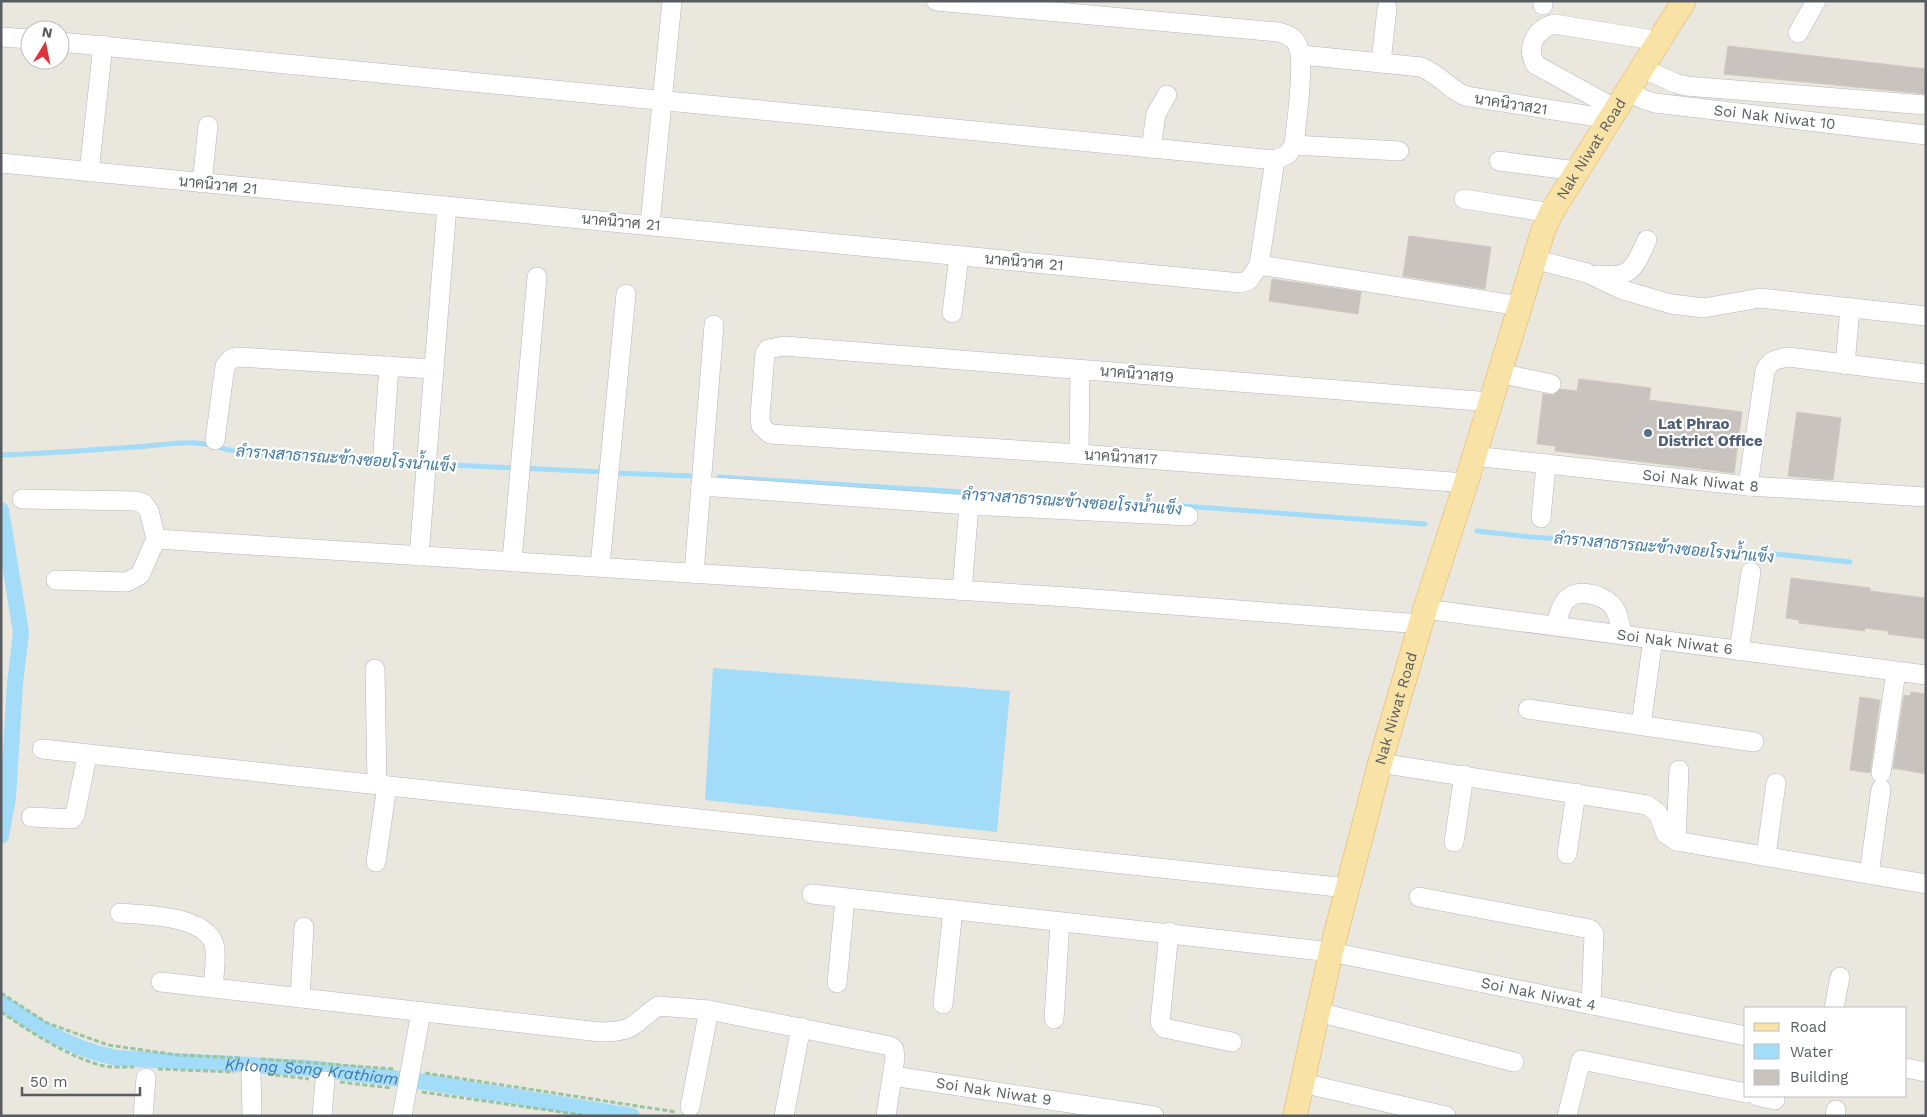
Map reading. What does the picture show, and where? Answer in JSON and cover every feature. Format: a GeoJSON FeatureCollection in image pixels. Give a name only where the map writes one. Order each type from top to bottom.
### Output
{"type":"FeatureCollection","features":[{"type":"Feature","properties":{"kind":"main road","name":"Nak Niwat Road"},"geometry":{"type":"LineString","coordinates":[[1295,1116],[1331,952],[1380,763],[1423,617],[1534,259],[1551,213],[1684,1]]}},
{"type":"Feature","properties":{"kind":"street"},"geometry":{"type":"LineString","coordinates":[[650,224],[672,1]]}},
{"type":"Feature","properties":{"kind":"street"},"geometry":{"type":"LineString","coordinates":[[70,43],[1275,160],[1288,154],[1294,144],[1302,55],[1296,41],[1290,36],[1278,32],[936,1]]}},
{"type":"Feature","properties":{"kind":"street"},"geometry":{"type":"LineString","coordinates":[[1798,34],[1811,14],[1816,1]]}},
{"type":"Feature","properties":{"kind":"street"},"geometry":{"type":"LineString","coordinates":[[1381,63],[1387,8]]}},
{"type":"Feature","properties":{"kind":"street"},"geometry":{"type":"LineString","coordinates":[[1618,106],[1536,66],[1531,58],[1530,50],[1541,30],[1554,24],[1659,41]]}},
{"type":"Feature","properties":{"kind":"street"},"geometry":{"type":"LineString","coordinates":[[1,37],[20,38]]}},
{"type":"Feature","properties":{"kind":"street"},"geometry":{"type":"LineString","coordinates":[[89,172],[102,45]]}},
{"type":"Feature","properties":{"kind":"street","name":"นาคนิวาส21"},"geometry":{"type":"LineString","coordinates":[[1302,55],[1421,67],[1432,72],[1455,91],[1475,99],[1618,106]]}},
{"type":"Feature","properties":{"kind":"street"},"geometry":{"type":"LineString","coordinates":[[1642,68],[1686,86],[1926,105]]}},
{"type":"Feature","properties":{"kind":"street"},"geometry":{"type":"LineString","coordinates":[[1151,148],[1156,114],[1168,95]]}},
{"type":"Feature","properties":{"kind":"street","name":"Soi Nak Niwat 10"},"geometry":{"type":"LineString","coordinates":[[1618,106],[1645,100],[1926,135]]}},
{"type":"Feature","properties":{"kind":"street"},"geometry":{"type":"LineString","coordinates":[[202,183],[208,126]]}},
{"type":"Feature","properties":{"kind":"street"},"geometry":{"type":"LineString","coordinates":[[1294,144],[1400,151]]}},
{"type":"Feature","properties":{"kind":"street"},"geometry":{"type":"LineString","coordinates":[[1275,160],[1259,266],[1520,306]]}},
{"type":"Feature","properties":{"kind":"street"},"geometry":{"type":"LineString","coordinates":[[1499,161],[1577,171]]}},
{"type":"Feature","properties":{"kind":"street","name":"นาคนิวาศ 21"},"geometry":{"type":"LineString","coordinates":[[1,163],[650,224],[1241,283],[1248,280],[1259,266]]}},
{"type":"Feature","properties":{"kind":"street"},"geometry":{"type":"LineString","coordinates":[[1464,199],[1551,213]]}},
{"type":"Feature","properties":{"kind":"street"},"geometry":{"type":"LineString","coordinates":[[419,556],[447,206]]}},
{"type":"Feature","properties":{"kind":"street"},"geometry":{"type":"LineString","coordinates":[[1534,259],[1587,273],[1615,276],[1630,272],[1648,240]]}},
{"type":"Feature","properties":{"kind":"street"},"geometry":{"type":"LineString","coordinates":[[952,313],[959,256]]}},
{"type":"Feature","properties":{"kind":"street"},"geometry":{"type":"LineString","coordinates":[[1587,273],[1623,290],[1671,304],[1704,308],[1760,298],[1926,316]]}},
{"type":"Feature","properties":{"kind":"street"},"geometry":{"type":"LineString","coordinates":[[512,561],[537,277]]}},
{"type":"Feature","properties":{"kind":"street"},"geometry":{"type":"LineString","coordinates":[[600,566],[626,294]]}},
{"type":"Feature","properties":{"kind":"street"},"geometry":{"type":"LineString","coordinates":[[1845,365],[1850,308]]}},
{"type":"Feature","properties":{"kind":"street"},"geometry":{"type":"LineString","coordinates":[[694,572],[714,325]]}},
{"type":"Feature","properties":{"kind":"street","name":"นาคนิวาส19"},"geometry":{"type":"LineString","coordinates":[[776,434],[765,431],[760,416],[765,353],[768,349],[784,346],[1491,402]]}},
{"type":"Feature","properties":{"kind":"street"},"geometry":{"type":"LineString","coordinates":[[215,440],[224,371],[231,359],[238,357],[434,368]]}},
{"type":"Feature","properties":{"kind":"street"},"geometry":{"type":"LineString","coordinates":[[1748,486],[1765,371],[1768,364],[1776,359],[1788,357],[1926,374]]}},
{"type":"Feature","properties":{"kind":"street"},"geometry":{"type":"LineString","coordinates":[[383,452],[389,366]]}},
{"type":"Feature","properties":{"kind":"street"},"geometry":{"type":"LineString","coordinates":[[1079,454],[1080,370]]}},
{"type":"Feature","properties":{"kind":"street"},"geometry":{"type":"LineString","coordinates":[[1500,373],[1551,384]]}},
{"type":"Feature","properties":{"kind":"street","name":"นาคนิวาส17"},"geometry":{"type":"LineString","coordinates":[[776,434],[1079,454],[1466,483]]}},
{"type":"Feature","properties":{"kind":"street","name":"Soi Nak Niwat 8"},"geometry":{"type":"LineString","coordinates":[[1474,456],[1748,486],[1926,497]]}},
{"type":"Feature","properties":{"kind":"street"},"geometry":{"type":"LineString","coordinates":[[1541,518],[1546,464]]}},
{"type":"Feature","properties":{"kind":"street"},"geometry":{"type":"LineString","coordinates":[[701,486],[969,505],[1188,516]]}},
{"type":"Feature","properties":{"kind":"street"},"geometry":{"type":"LineString","coordinates":[[22,499],[136,501],[144,504],[149,511],[156,539],[140,575],[127,582],[56,580]]}},
{"type":"Feature","properties":{"kind":"street"},"geometry":{"type":"LineString","coordinates":[[962,591],[969,505]]}},
{"type":"Feature","properties":{"kind":"street","name":"Soi Nak Niwat 6"},"geometry":{"type":"LineString","coordinates":[[156,539],[694,572],[962,591],[1556,625],[1926,675]]}},
{"type":"Feature","properties":{"kind":"street"},"geometry":{"type":"LineString","coordinates":[[1739,651],[1751,572]]}},
{"type":"Feature","properties":{"kind":"street"},"geometry":{"type":"LineString","coordinates":[[1556,625],[1562,606],[1567,599],[1578,594],[1594,595],[1612,606],[1618,616],[1622,634]]}},
{"type":"Feature","properties":{"kind":"street"},"geometry":{"type":"LineString","coordinates":[[1641,725],[1654,639]]}},
{"type":"Feature","properties":{"kind":"street"},"geometry":{"type":"LineString","coordinates":[[375,669],[382,785],[376,862]]}},
{"type":"Feature","properties":{"kind":"street"},"geometry":{"type":"LineString","coordinates":[[1869,874],[1896,672]]}},
{"type":"Feature","properties":{"kind":"street"},"geometry":{"type":"LineString","coordinates":[[1528,709],[1754,742]]}},
{"type":"Feature","properties":{"kind":"street"},"geometry":{"type":"LineString","coordinates":[[42,749],[87,756],[382,785],[1347,888]]}},
{"type":"Feature","properties":{"kind":"street"},"geometry":{"type":"LineString","coordinates":[[31,817],[72,819],[75,815],[87,756]]}},
{"type":"Feature","properties":{"kind":"street"},"geometry":{"type":"LineString","coordinates":[[1380,763],[1647,805],[1658,813],[1666,834],[1676,841],[1926,884]]}},
{"type":"Feature","properties":{"kind":"street"},"geometry":{"type":"LineString","coordinates":[[1676,841],[1679,770]]}},
{"type":"Feature","properties":{"kind":"street"},"geometry":{"type":"LineString","coordinates":[[1454,842],[1464,775]]}},
{"type":"Feature","properties":{"kind":"street"},"geometry":{"type":"LineString","coordinates":[[1766,856],[1776,783]]}},
{"type":"Feature","properties":{"kind":"street"},"geometry":{"type":"LineString","coordinates":[[1567,854],[1576,793]]}},
{"type":"Feature","properties":{"kind":"street","name":"Soi Nak Niwat 4"},"geometry":{"type":"LineString","coordinates":[[812,894],[1060,922],[1168,932],[1331,952],[1744,1036]]}},
{"type":"Feature","properties":{"kind":"street"},"geometry":{"type":"LineString","coordinates":[[1419,897],[1590,928],[1594,934],[1591,1005]]}},
{"type":"Feature","properties":{"kind":"street"},"geometry":{"type":"LineString","coordinates":[[837,983],[845,899]]}},
{"type":"Feature","properties":{"kind":"street"},"geometry":{"type":"LineString","coordinates":[[943,1004],[953,910]]}},
{"type":"Feature","properties":{"kind":"street"},"geometry":{"type":"LineString","coordinates":[[120,913],[178,918],[203,930],[215,947],[214,988]]}},
{"type":"Feature","properties":{"kind":"street"},"geometry":{"type":"LineString","coordinates":[[1054,1019],[1060,922]]}},
{"type":"Feature","properties":{"kind":"street"},"geometry":{"type":"LineString","coordinates":[[300,998],[304,927]]}},
{"type":"Feature","properties":{"kind":"street"},"geometry":{"type":"LineString","coordinates":[[1168,932],[1160,1022],[1164,1028],[1232,1042]]}},
{"type":"Feature","properties":{"kind":"street"},"geometry":{"type":"LineString","coordinates":[[1834,1007],[1840,977]]}},
{"type":"Feature","properties":{"kind":"street"},"geometry":{"type":"LineString","coordinates":[[161,982],[600,1032],[623,1032],[638,1024],[658,1006],[709,1010],[890,1046],[894,1049],[895,1058],[886,1116]]}},
{"type":"Feature","properties":{"kind":"street"},"geometry":{"type":"LineString","coordinates":[[685,1110],[709,1010]]}},
{"type":"Feature","properties":{"kind":"street"},"geometry":{"type":"LineString","coordinates":[[402,1116],[421,1012]]}},
{"type":"Feature","properties":{"kind":"street"},"geometry":{"type":"LineString","coordinates":[[1318,1012],[1514,1062]]}},
{"type":"Feature","properties":{"kind":"street"},"geometry":{"type":"LineString","coordinates":[[784,1116],[801,1028]]}},
{"type":"Feature","properties":{"kind":"street"},"geometry":{"type":"LineString","coordinates":[[1567,1116],[1581,1060],[1744,1093]]}},
{"type":"Feature","properties":{"kind":"street"},"geometry":{"type":"LineString","coordinates":[[252,1063],[252,1116]]}},
{"type":"Feature","properties":{"kind":"street"},"geometry":{"type":"LineString","coordinates":[[1907,1068],[1926,1072]]}},
{"type":"Feature","properties":{"kind":"street"},"geometry":{"type":"LineString","coordinates":[[143,1116],[147,1072]]}},
{"type":"Feature","properties":{"kind":"street","name":"Soi Nak Niwat 9"},"geometry":{"type":"LineString","coordinates":[[893,1076],[1154,1116]]}},
{"type":"Feature","properties":{"kind":"street"},"geometry":{"type":"LineString","coordinates":[[322,1116],[325,1080]]}},
{"type":"Feature","properties":{"kind":"street"},"geometry":{"type":"LineString","coordinates":[[1302,1083],[1446,1116]]}},
{"type":"Feature","properties":{"kind":"path"},"geometry":{"type":"LineString","coordinates":[[1,993],[47,1023],[108,1045],[178,1055],[685,1110]]}},
{"type":"Feature","properties":{"kind":"path"},"geometry":{"type":"LineString","coordinates":[[1,1012],[35,1034],[101,1065],[147,1072],[252,1063],[325,1080],[408,1080],[589,1116]]}},
{"type":"Feature","properties":{"kind":"water"},"geometry":{"type":"Polygon","coordinates":[[[713,668],[1010,691],[997,832],[705,800],[713,668]]]}},
{"type":"Feature","properties":{"kind":"building"},"geometry":{"type":"Polygon","coordinates":[[[1728,46],[1926,69],[1926,94],[1724,74],[1728,46]]]}},
{"type":"Feature","properties":{"kind":"building"},"geometry":{"type":"Polygon","coordinates":[[[1409,236],[1491,247],[1485,289],[1403,276],[1409,236]]]}},
{"type":"Feature","properties":{"kind":"building"},"geometry":{"type":"Polygon","coordinates":[[[1272,279],[1361,292],[1358,314],[1269,301],[1272,279]]]}},
{"type":"Feature","properties":{"kind":"building"},"geometry":{"type":"Polygon","coordinates":[[[1579,379],[1651,388],[1649,400],[1742,412],[1734,473],[1555,451],[1556,446],[1537,444],[1543,394],[1554,395],[1560,389],[1577,391],[1579,379]]]}},
{"type":"Feature","properties":{"kind":"building"},"geometry":{"type":"Polygon","coordinates":[[[1797,412],[1841,418],[1833,480],[1788,476],[1797,412]]]}},
{"type":"Feature","properties":{"kind":"building"},"geometry":{"type":"Polygon","coordinates":[[[1791,578],[1870,588],[1870,591],[1926,598],[1926,639],[1888,634],[1888,631],[1865,628],[1865,631],[1799,623],[1799,620],[1786,618],[1791,578]]]}},
{"type":"Feature","properties":{"kind":"building"},"geometry":{"type":"Polygon","coordinates":[[[1911,692],[1926,694],[1926,774],[1893,768],[1904,695],[1910,696],[1911,692]]]}},
{"type":"Feature","properties":{"kind":"building"},"geometry":{"type":"Polygon","coordinates":[[[1860,697],[1880,700],[1870,773],[1850,770],[1860,697]]]}},
{"type":"Feature","properties":{"kind":"waterway","name":"ลำรางสาธารณะข้างซอยโรงน้ำแข็ง"},"geometry":{"type":"LineString","coordinates":[[1,455],[192,443],[228,450],[343,460],[423,464]]}},
{"type":"Feature","properties":{"kind":"waterway","name":"ลำรางสาธารณะข้างซอยโรงน้ำแข็ง"},"geometry":{"type":"LineString","coordinates":[[431,464],[605,472]]}},
{"type":"Feature","properties":{"kind":"waterway","name":"ลำรางสาธารณะข้างซอยโรงน้ำแข็ง"},"geometry":{"type":"LineString","coordinates":[[613,473],[693,476]]}},
{"type":"Feature","properties":{"kind":"waterway","name":"ลำรางสาธารณะข้างซอยโรงน้ำแข็ง"},"geometry":{"type":"LineString","coordinates":[[719,477],[1143,503],[1425,524]]}},
{"type":"Feature","properties":{"kind":"waterway"},"geometry":{"type":"LineString","coordinates":[[1,510],[21,632],[15,684],[8,798],[1,836]]}},
{"type":"Feature","properties":{"kind":"waterway","name":"ลำรางสาธารณะข้างซอยโรงน้ำแข็ง"},"geometry":{"type":"LineString","coordinates":[[1477,531],[1531,537],[1776,554],[1850,562]]}},
{"type":"Feature","properties":{"kind":"waterway","name":"Khlong Song Krathiam"},"geometry":{"type":"LineString","coordinates":[[1,1002],[56,1037],[85,1049],[117,1058],[308,1068],[426,1082],[632,1116]]}},
{"type":"Feature","properties":{"kind":"place","name":"Lat Phrao District Office"},"geometry":{"type":"Point","coordinates":[1648,433]}}]}
